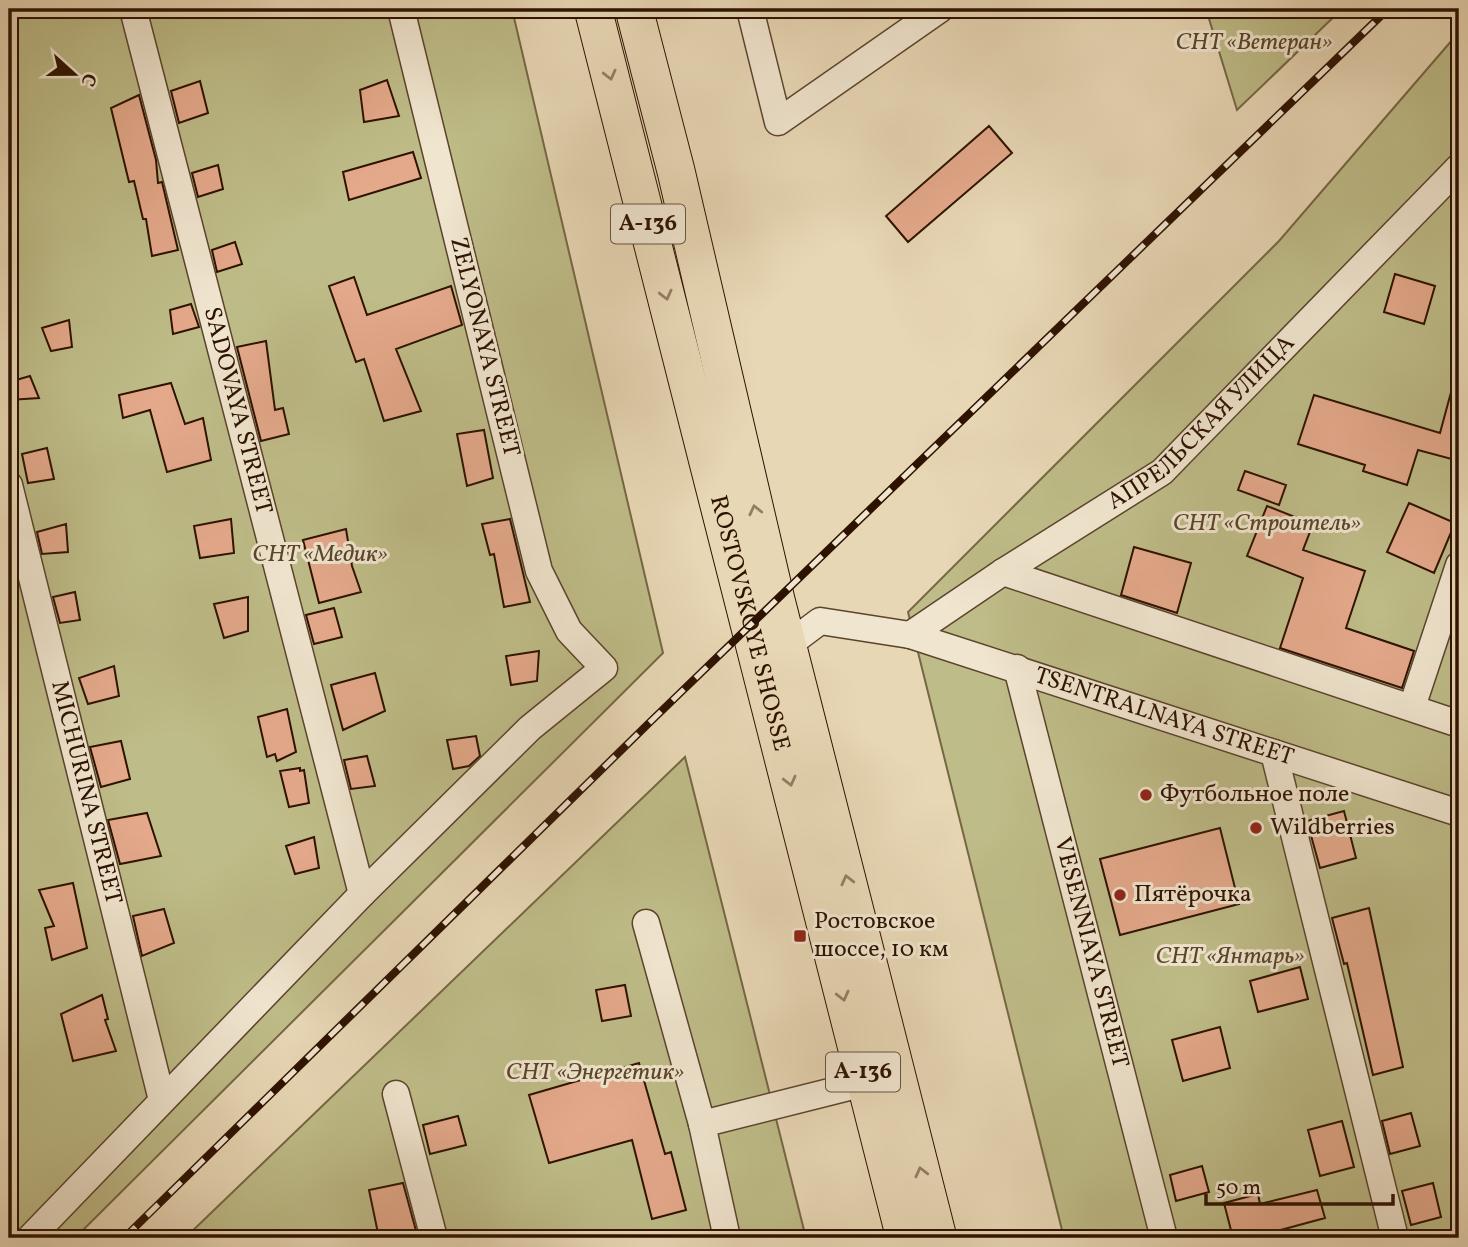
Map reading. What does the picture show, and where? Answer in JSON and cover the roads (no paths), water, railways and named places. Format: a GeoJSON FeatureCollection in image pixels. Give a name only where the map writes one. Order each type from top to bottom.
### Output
{"type":"FeatureCollection","features":[{"type":"Feature","properties":{"kind":"highway","name":"ROSTOVSKOYE SHOSSE"},"geometry":{"type":"LineString","coordinates":[[593,9],[938,1238]]}},
{"type":"Feature","properties":{"kind":"highway","name":"ROSTOVSKOYE SHOSSE"},"geometry":{"type":"LineString","coordinates":[[634,9],[679,184],[774,656],[865,1083],[905,1238]]}},
{"type":"Feature","properties":{"kind":"street","name":"SADOVAYA STREET"},"geometry":{"type":"LineString","coordinates":[[133,9],[362,894]]}},
{"type":"Feature","properties":{"kind":"street","name":"ZELYONAYA STREET"},"geometry":{"type":"LineString","coordinates":[[362,894],[530,728],[604,668],[569,631],[539,571],[401,9]]}},
{"type":"Feature","properties":{"kind":"street"},"geometry":{"type":"LineString","coordinates":[[750,9],[778,122],[940,9]]}},
{"type":"Feature","properties":{"kind":"street","name":"АПРЕЛЬСКАЯ УЛИЦА"},"geometry":{"type":"LineString","coordinates":[[910,635],[1003,572],[1162,472],[1459,167]]}},
{"type":"Feature","properties":{"kind":"street","name":"MICHURINA STREET"},"geometry":{"type":"LineString","coordinates":[[9,485],[162,1100]]}},
{"type":"Feature","properties":{"kind":"street"},"geometry":{"type":"LineString","coordinates":[[1412,707],[1459,565]]}},
{"type":"Feature","properties":{"kind":"street"},"geometry":{"type":"LineString","coordinates":[[1003,572],[1459,724]]}},
{"type":"Feature","properties":{"kind":"street","name":"TSENTRALNAYA STREET"},"geometry":{"type":"LineString","coordinates":[[774,656],[820,621],[910,635],[1459,813]]}},
{"type":"Feature","properties":{"kind":"street","name":"VESENNIAYA STREET"},"geometry":{"type":"LineString","coordinates":[[1017,668],[1164,1238]]}},
{"type":"Feature","properties":{"kind":"street"},"geometry":{"type":"LineString","coordinates":[[1274,753],[1395,1238]]}},
{"type":"Feature","properties":{"kind":"street"},"geometry":{"type":"LineString","coordinates":[[30,1238],[362,894]]}},
{"type":"Feature","properties":{"kind":"street"},"geometry":{"type":"LineString","coordinates":[[646,923],[702,1124],[727,1238]]}},
{"type":"Feature","properties":{"kind":"street"},"geometry":{"type":"LineString","coordinates":[[702,1124],[865,1083]]}},
{"type":"Feature","properties":{"kind":"street"},"geometry":{"type":"LineString","coordinates":[[396,1094],[434,1238]]}},
{"type":"Feature","properties":{"kind":"railway"},"geometry":{"type":"LineString","coordinates":[[124,1238],[648,724],[1388,9]]}},
{"type":"Feature","properties":{"kind":"place","name":"Футбольное поле"},"geometry":{"type":"Point","coordinates":[1146,795]}},
{"type":"Feature","properties":{"kind":"place","name":"Wildberries"},"geometry":{"type":"Point","coordinates":[1256,828]}},
{"type":"Feature","properties":{"kind":"place","name":"Пятёрочка"},"geometry":{"type":"Point","coordinates":[1120,895]}},
{"type":"Feature","properties":{"kind":"place","name":"Ростовское шоссе, 10 км"},"geometry":{"type":"Point","coordinates":[800,936]}},
{"type":"Feature","properties":{"kind":"park label","name":"СНТ «Ветеран»"},"geometry":{"type":"Point","coordinates":[1254,43]}},
{"type":"Feature","properties":{"kind":"park label","name":"СНТ «Строитель»"},"geometry":{"type":"Point","coordinates":[1267,524]}},
{"type":"Feature","properties":{"kind":"park label","name":"СНТ «Медик»"},"geometry":{"type":"Point","coordinates":[320,555]}},
{"type":"Feature","properties":{"kind":"park label","name":"СНТ «Янтарь»"},"geometry":{"type":"Point","coordinates":[1230,957]}},
{"type":"Feature","properties":{"kind":"park label","name":"СНТ «Энергетик»"},"geometry":{"type":"Point","coordinates":[595,1073]}}]}
